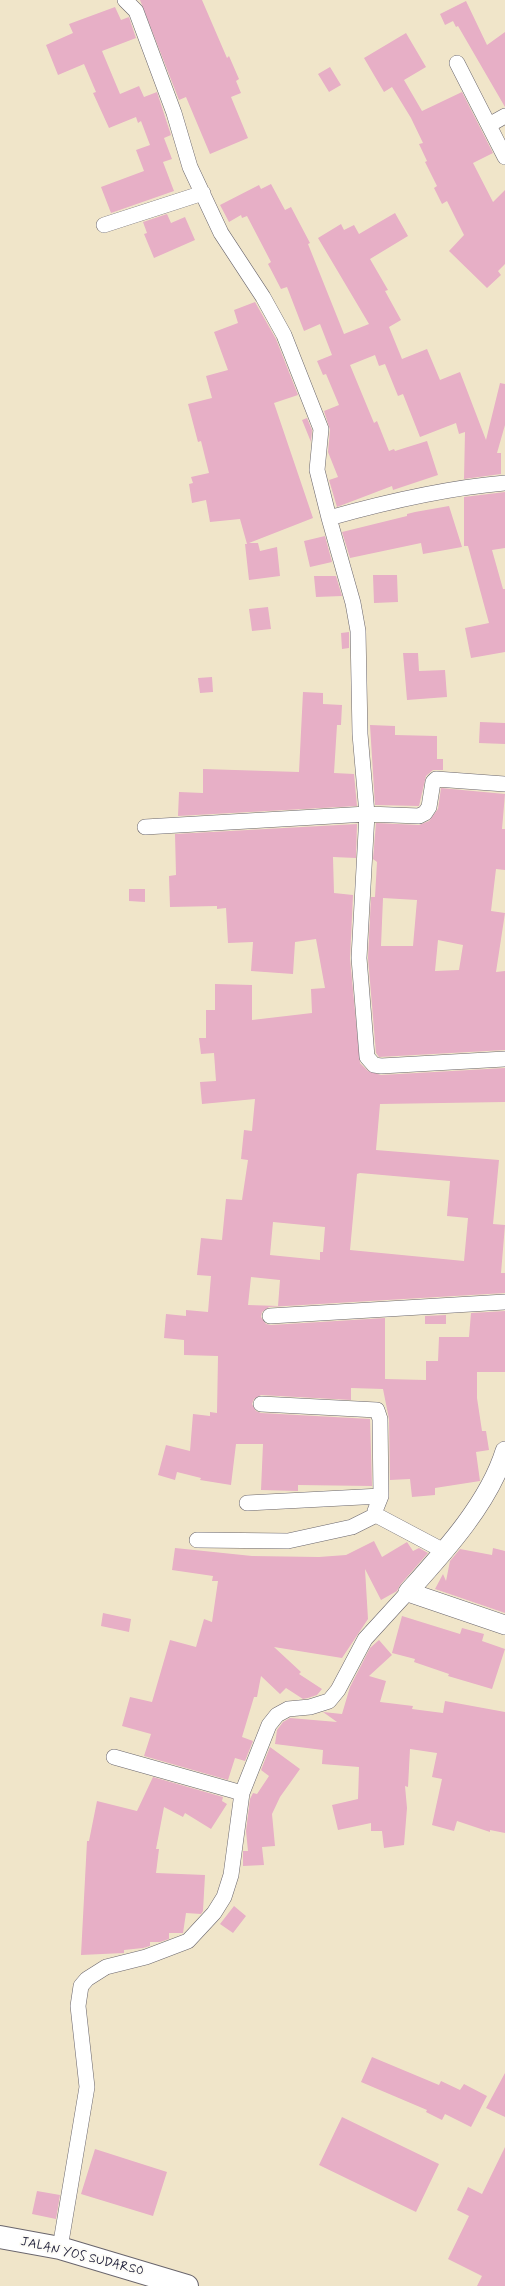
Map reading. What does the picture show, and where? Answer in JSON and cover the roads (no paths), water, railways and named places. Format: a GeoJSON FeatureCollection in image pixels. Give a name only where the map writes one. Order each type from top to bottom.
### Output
{"type":"FeatureCollection","features":[{"type":"Feature","properties":{"kind":"highway","name":"JALAN YOS SUDARSO"},"geometry":{"type":"LineString","coordinates":[[0,2237],[60,2248],[187,2286]]}},
{"type":"Feature","properties":{"kind":"street"},"geometry":{"type":"LineString","coordinates":[[125,0],[136,11],[174,113],[190,167],[221,233],[273,314],[319,423],[321,435],[317,470],[353,603],[358,632],[360,734],[367,814],[359,958],[367,1056],[374,1065],[381,1066],[505,1059]]}},
{"type":"Feature","properties":{"kind":"street"},"geometry":{"type":"LineString","coordinates":[[457,63],[505,157]]}},
{"type":"Feature","properties":{"kind":"street"},"geometry":{"type":"LineString","coordinates":[[488,125],[505,116]]}},
{"type":"Feature","properties":{"kind":"street"},"geometry":{"type":"LineString","coordinates":[[104,225],[203,193]]}},
{"type":"Feature","properties":{"kind":"street"},"geometry":{"type":"LineString","coordinates":[[329,518],[356,510],[444,492],[505,483]]}},
{"type":"Feature","properties":{"kind":"street"},"geometry":{"type":"LineString","coordinates":[[145,827],[367,814],[422,815],[429,807],[433,782],[438,779],[505,784]]}},
{"type":"Feature","properties":{"kind":"street"},"geometry":{"type":"LineString","coordinates":[[270,1316],[505,1302]]}},
{"type":"Feature","properties":{"kind":"street"},"geometry":{"type":"LineString","coordinates":[[261,1404],[377,1410],[380,1419],[381,1496],[375,1511],[376,1515]]}},
{"type":"Feature","properties":{"kind":"street"},"geometry":{"type":"LineString","coordinates":[[60,2248],[87,2087],[78,2006],[82,1986],[87,1979],[106,1967],[146,1957],[188,1941],[214,1913],[224,1897],[231,1875],[242,1793],[273,1720],[288,1709],[310,1707],[329,1701],[338,1690],[365,1639],[444,1551],[486,1493],[499,1471],[505,1451]]}},
{"type":"Feature","properties":{"kind":"street"},"geometry":{"type":"LineString","coordinates":[[247,1503],[381,1496]]}},
{"type":"Feature","properties":{"kind":"street"},"geometry":{"type":"LineString","coordinates":[[376,1515],[444,1551]]}},
{"type":"Feature","properties":{"kind":"street"},"geometry":{"type":"LineString","coordinates":[[197,1540],[288,1541],[352,1527],[376,1515]]}},
{"type":"Feature","properties":{"kind":"street"},"geometry":{"type":"LineString","coordinates":[[408,1592],[505,1625]]}},
{"type":"Feature","properties":{"kind":"street"},"geometry":{"type":"LineString","coordinates":[[114,1757],[242,1793]]}}]}
